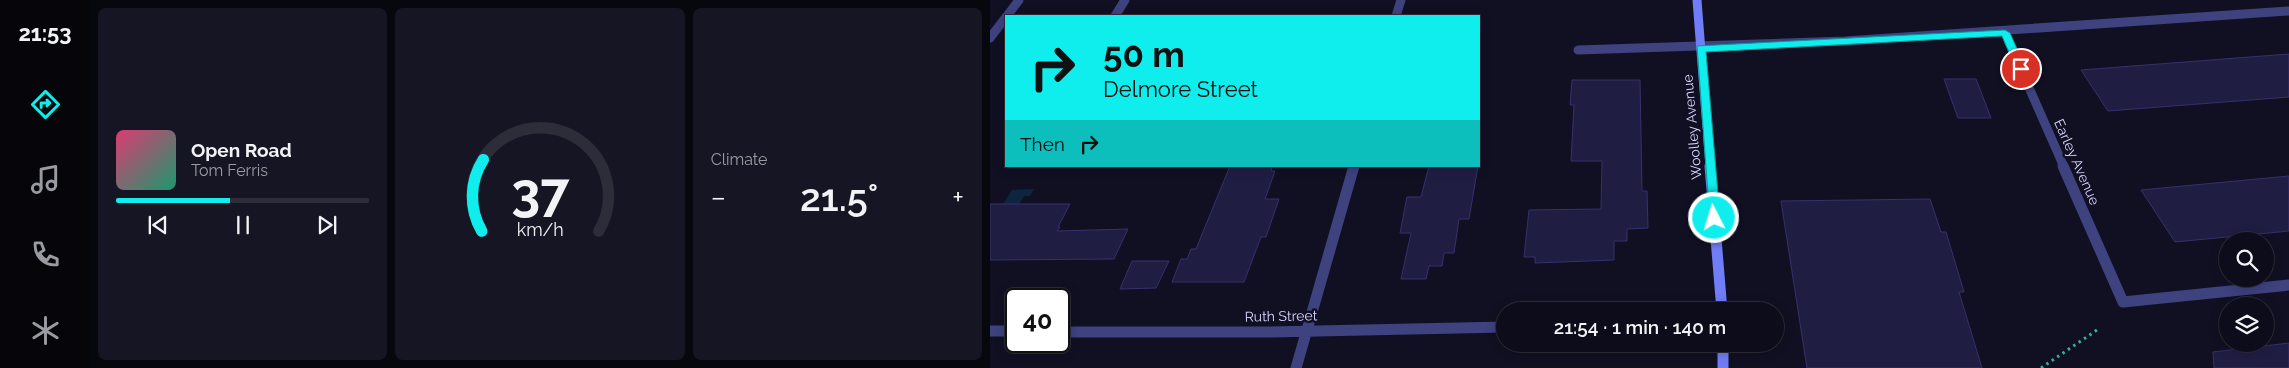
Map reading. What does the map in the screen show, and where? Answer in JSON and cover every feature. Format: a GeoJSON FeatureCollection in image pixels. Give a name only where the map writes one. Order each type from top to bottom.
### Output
{"type":"FeatureCollection","features":[{"type":"Feature","properties":{"kind":"street"},"geometry":{"type":"LineString","coordinates":[[1008,15],[1020,0]]}},
{"type":"Feature","properties":{"kind":"street"},"geometry":{"type":"LineString","coordinates":[[1116,15],[1125,0]]}},
{"type":"Feature","properties":{"kind":"street"},"geometry":{"type":"LineString","coordinates":[[1396,15],[1401,0]]}},
{"type":"Feature","properties":{"kind":"street","name":"Woolley Avenue"},"geometry":{"type":"LineString","coordinates":[[1696,0],[1721,302]]}},
{"type":"Feature","properties":{"kind":"street"},"geometry":{"type":"LineString","coordinates":[[1578,50],[1701,49],[2005,33],[2289,10]]}},
{"type":"Feature","properties":{"kind":"street"},"geometry":{"type":"LineString","coordinates":[[990,38],[1005,18]]}},
{"type":"Feature","properties":{"kind":"street","name":"Earley Avenue"},"geometry":{"type":"LineString","coordinates":[[2005,33],[2123,302],[2289,285]]}},
{"type":"Feature","properties":{"kind":"street"},"geometry":{"type":"LineString","coordinates":[[1296,368],[1354,167]]}},
{"type":"Feature","properties":{"kind":"street","name":"Ruth Street"},"geometry":{"type":"LineString","coordinates":[[1070,332],[1268,332],[1496,327]]}},
{"type":"Feature","properties":{"kind":"street"},"geometry":{"type":"LineString","coordinates":[[990,331],[1005,331]]}},
{"type":"Feature","properties":{"kind":"street"},"geometry":{"type":"LineString","coordinates":[[1723,352],[1723,368]]}},
{"type":"Feature","properties":{"kind":"path"},"geometry":{"type":"LineString","coordinates":[[2041,368],[2097,330]]}},
{"type":"Feature","properties":{"kind":"water"},"geometry":{"type":"Polygon","coordinates":[[[1034,189],[1030,196],[1024,196],[1010,219],[994,219],[1012,190],[1034,189]]]}},
{"type":"Feature","properties":{"kind":"building"},"geometry":{"type":"Polygon","coordinates":[[[2289,54],[2289,97],[2108,111],[2081,70],[2289,54]]]}},
{"type":"Feature","properties":{"kind":"building"},"geometry":{"type":"Polygon","coordinates":[[[1944,79],[1976,79],[1991,118],[1958,118],[1944,79]]]}},
{"type":"Feature","properties":{"kind":"building"},"geometry":{"type":"Polygon","coordinates":[[[1572,80],[1640,80],[1642,191],[1647,191],[1648,228],[1627,229],[1627,241],[1614,241],[1614,260],[1535,263],[1535,257],[1524,257],[1529,210],[1601,209],[1602,161],[1571,161],[1574,105],[1570,105],[1572,80]]]}},
{"type":"Feature","properties":{"kind":"building"},"geometry":{"type":"Polygon","coordinates":[[[1230,167],[1272,167],[1271,171],[1275,171],[1265,199],[1279,199],[1266,237],[1261,237],[1244,282],[1172,282],[1181,259],[1187,259],[1191,249],[1196,249],[1230,167]]]}},
{"type":"Feature","properties":{"kind":"building"},"geometry":{"type":"Polygon","coordinates":[[[1429,167],[1478,167],[1469,219],[1459,219],[1454,253],[1444,253],[1442,266],[1429,266],[1426,279],[1401,279],[1411,233],[1400,233],[1407,197],[1421,197],[1429,167]]]}},
{"type":"Feature","properties":{"kind":"building"},"geometry":{"type":"Polygon","coordinates":[[[2289,176],[2289,231],[2219,232],[2219,238],[2175,242],[2141,190],[2289,176]]]}},
{"type":"Feature","properties":{"kind":"building"},"geometry":{"type":"Polygon","coordinates":[[[1930,199],[1941,232],[1946,232],[1964,292],[1959,292],[1982,368],[1807,368],[1781,201],[1930,199]]]}},
{"type":"Feature","properties":{"kind":"building"},"geometry":{"type":"Polygon","coordinates":[[[990,204],[1070,204],[1057,231],[1128,229],[1114,259],[990,260],[990,204]]]}},
{"type":"Feature","properties":{"kind":"building"},"geometry":{"type":"Polygon","coordinates":[[[1132,261],[1169,261],[1156,288],[1120,289],[1132,261]]]}},
{"type":"Feature","properties":{"kind":"building"},"geometry":{"type":"Polygon","coordinates":[[[2289,343],[2289,368],[2214,368],[2213,352],[2274,352],[2274,345],[2289,343]]]}},
{"type":"Feature","properties":{"kind":"route"},"geometry":{"type":"LineString","coordinates":[[1714,218],[1701,49],[2005,33],[2021,69]]}}]}
